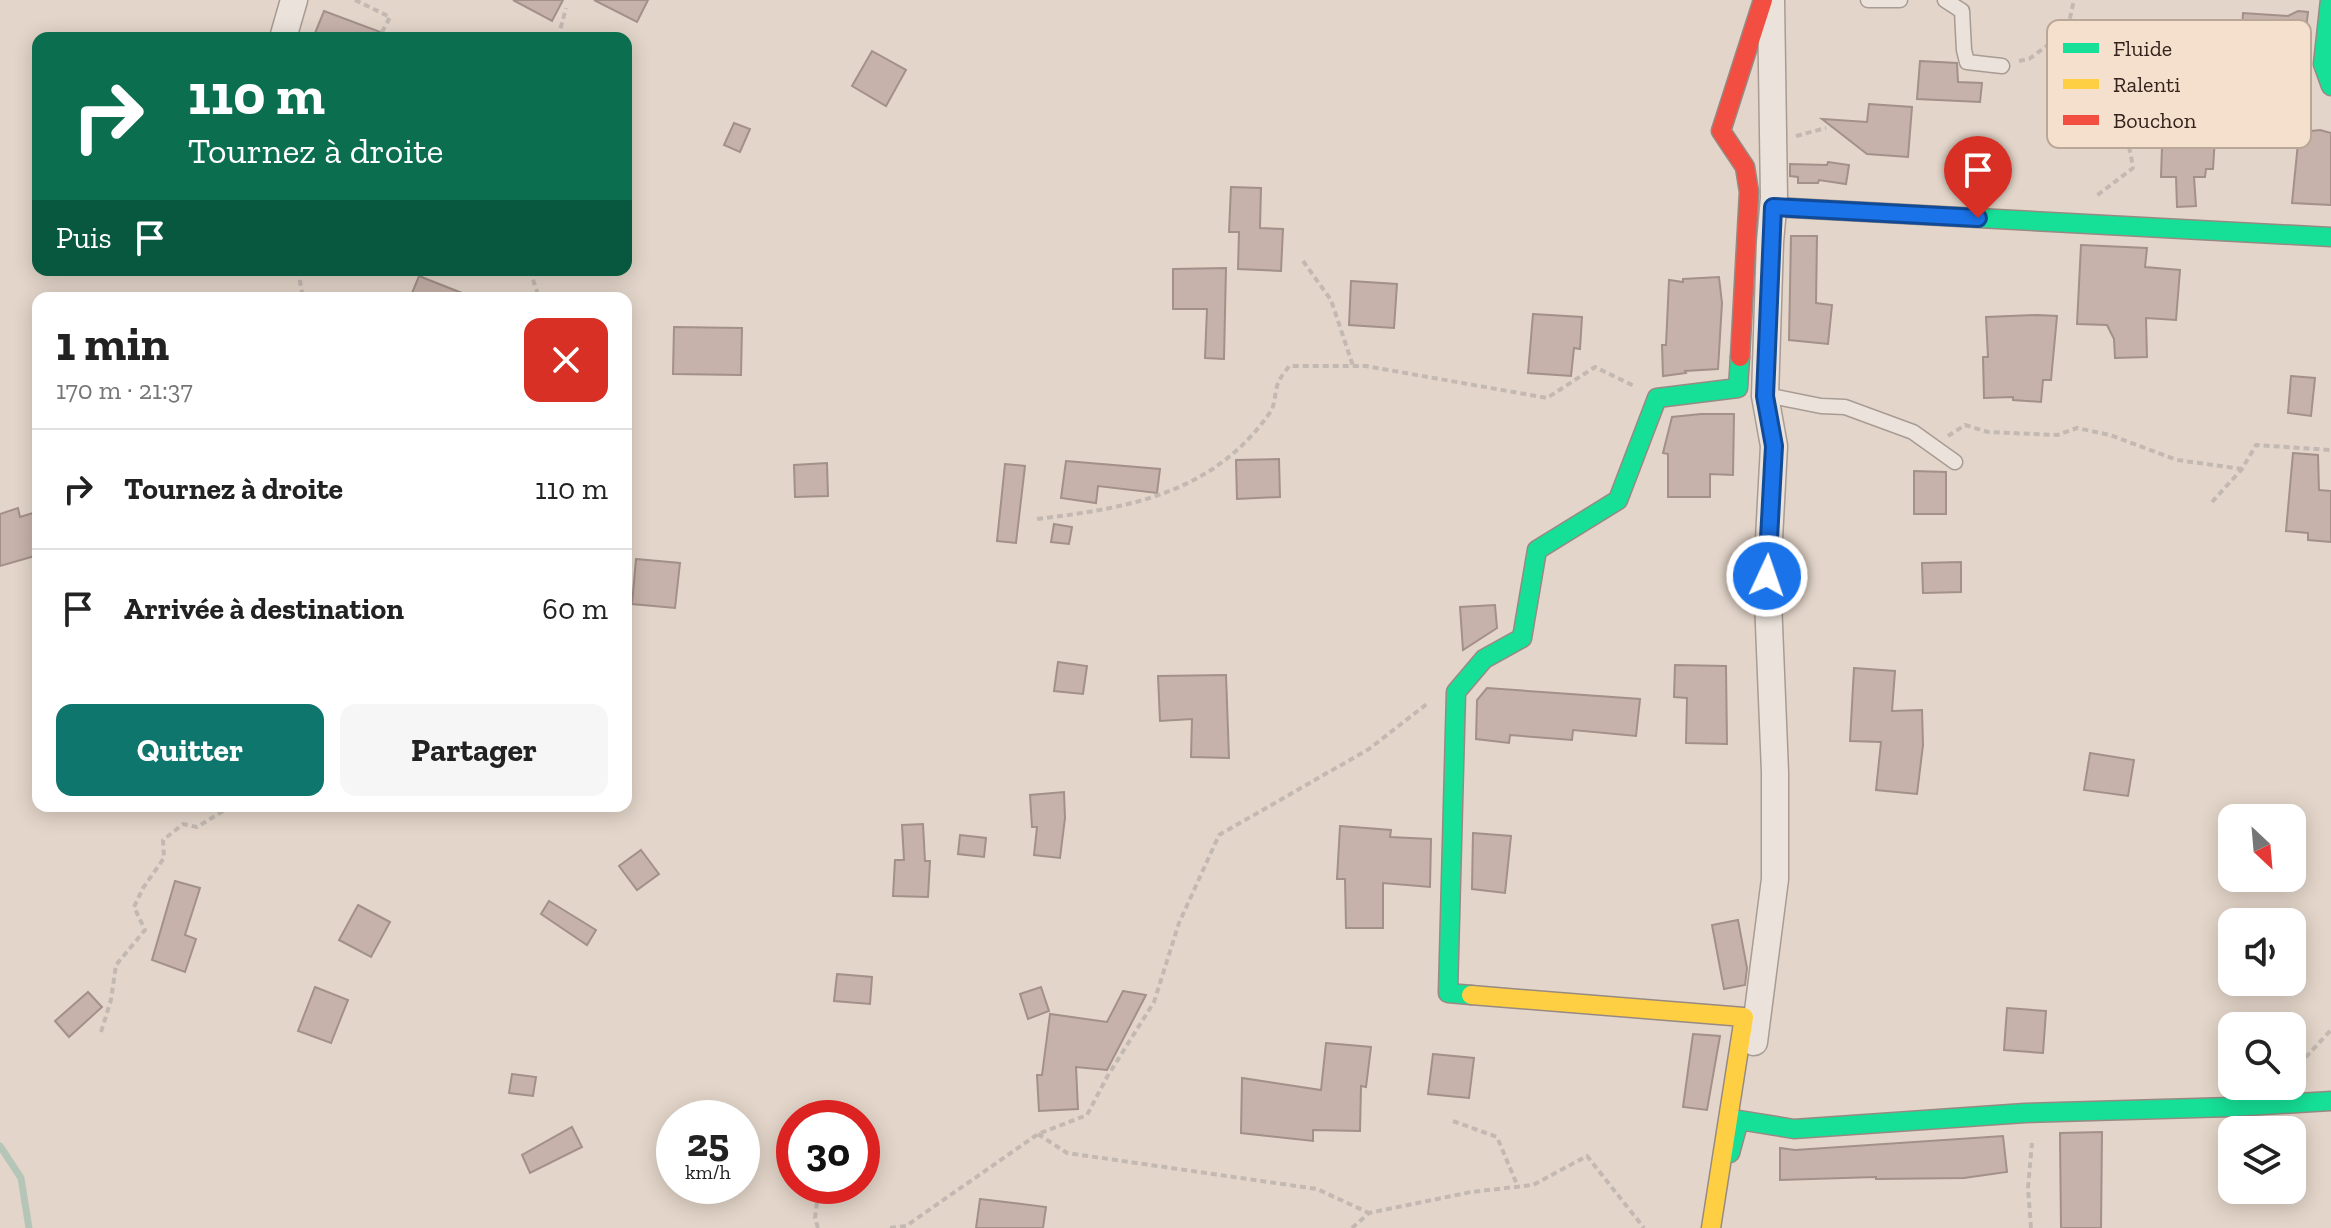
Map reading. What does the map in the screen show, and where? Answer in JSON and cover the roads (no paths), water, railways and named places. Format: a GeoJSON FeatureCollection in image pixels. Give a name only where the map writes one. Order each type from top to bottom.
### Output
{"type":"FeatureCollection","features":[{"type":"Feature","properties":{"kind":"street"},"geometry":{"type":"LineString","coordinates":[[285,32],[294,0]]}},
{"type":"Feature","properties":{"kind":"street"},"geometry":{"type":"LineString","coordinates":[[1711,1222],[1744,1017],[1448,993],[1456,692],[1484,659],[1522,638],[1537,550],[1618,500],[1657,398],[1738,388],[1749,192],[1745,167],[1721,131],[1763,0]]}},
{"type":"Feature","properties":{"kind":"street"},"geometry":{"type":"LineString","coordinates":[[1711,1222],[1739,1120],[1761,1003],[1775,879],[1775,772],[1767,576],[1774,446],[1765,396],[1773,207],[1771,0]]}},
{"type":"Feature","properties":{"kind":"street"},"geometry":{"type":"LineString","coordinates":[[2330,0],[2323,64],[2331,86]]}},
{"type":"Feature","properties":{"kind":"street"},"geometry":{"type":"LineString","coordinates":[[1773,207],[2331,237]]}},
{"type":"Feature","properties":{"kind":"street"},"geometry":{"type":"LineString","coordinates":[[1739,1120],[1794,1129],[2025,1113],[2331,1101]]}},
{"type":"Feature","properties":{"kind":"lane"},"geometry":{"type":"LineString","coordinates":[[1868,0],[1900,0]]}},
{"type":"Feature","properties":{"kind":"lane"},"geometry":{"type":"LineString","coordinates":[[1945,0],[1962,11],[1967,62],[2002,66]]}},
{"type":"Feature","properties":{"kind":"lane"},"geometry":{"type":"LineString","coordinates":[[1738,388],[1821,406],[1845,407],[1913,432],[1955,462]]}},
{"type":"Feature","properties":{"kind":"waterway"},"geometry":{"type":"LineString","coordinates":[[0,1146],[21,1178],[29,1228]]}}]}
